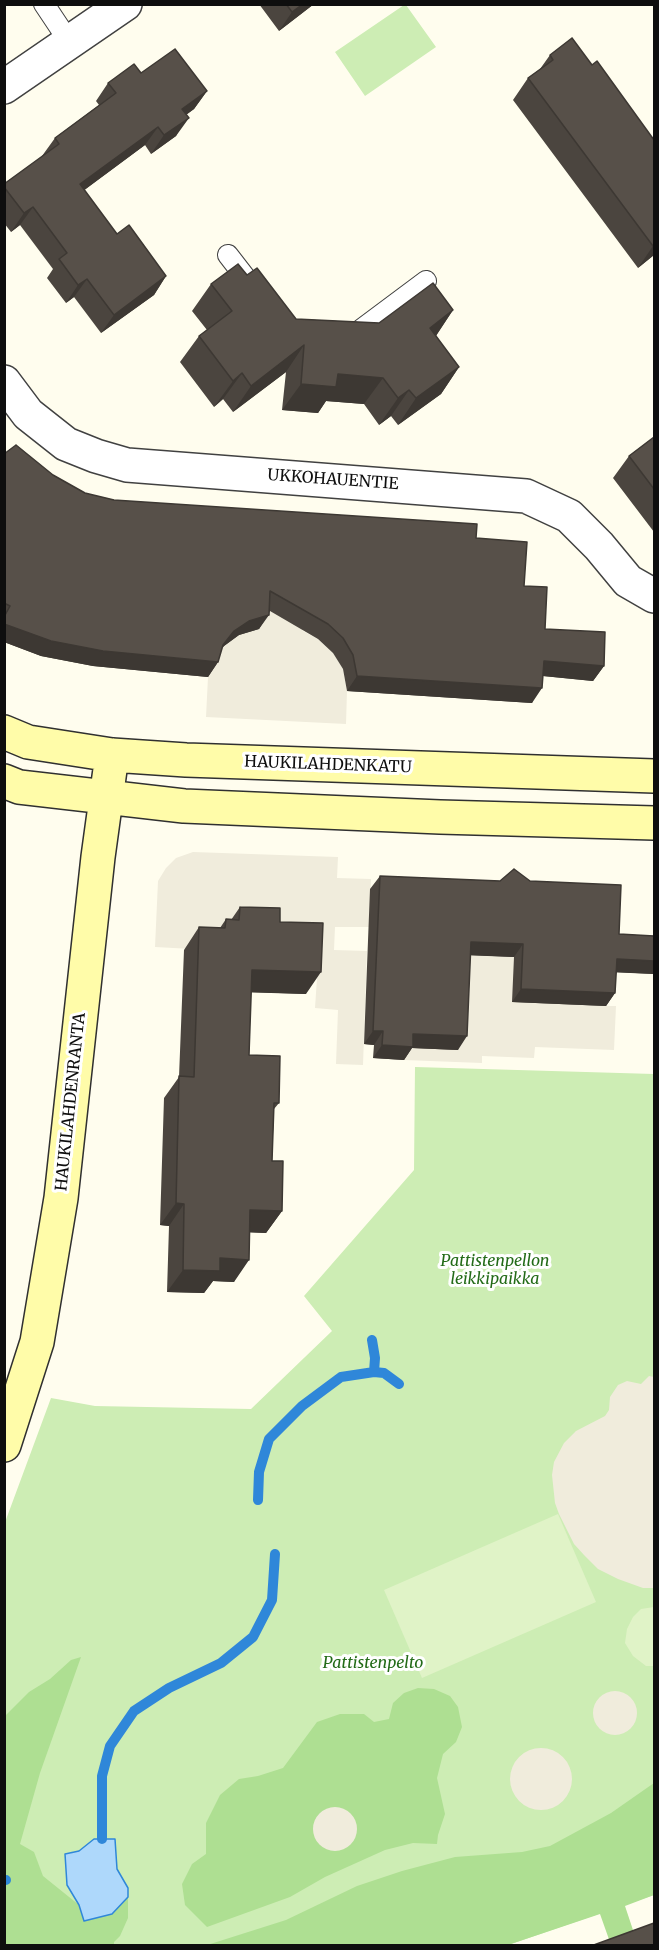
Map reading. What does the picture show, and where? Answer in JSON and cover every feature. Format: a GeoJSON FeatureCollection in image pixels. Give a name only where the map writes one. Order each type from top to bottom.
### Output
{"type":"FeatureCollection","features":[{"type":"Feature","properties":{"kind":"main road","name":"HAUKILAHDENKATU"},"geometry":{"type":"LineString","coordinates":[[4,732],[28,742],[112,755],[186,760],[654,776]]}},
{"type":"Feature","properties":{"kind":"main road","name":"HAUKILAHDENRANTA"},"geometry":{"type":"LineString","coordinates":[[4,1445],[37,1342],[61,1198],[98,857],[108,798],[112,755]]}},
{"type":"Feature","properties":{"kind":"main road"},"geometry":{"type":"LineString","coordinates":[[4,781],[19,787],[184,807],[440,818],[654,823]]}},
{"type":"Feature","properties":{"kind":"street"},"geometry":{"type":"LineString","coordinates":[[4,87],[125,4]]}},
{"type":"Feature","properties":{"kind":"street","name":"UKKOHAUENTIE"},"geometry":{"type":"LineString","coordinates":[[4,382],[28,414],[66,444],[127,465],[526,496],[569,516],[600,546],[628,581],[654,596]]}},
{"type":"Feature","properties":{"kind":"lane"},"geometry":{"type":"LineString","coordinates":[[44,4],[70,43]]}},
{"type":"Feature","properties":{"kind":"lane"},"geometry":{"type":"LineString","coordinates":[[228,255],[261,298]]}},
{"type":"Feature","properties":{"kind":"lane"},"geometry":{"type":"LineString","coordinates":[[329,336],[351,337],[426,282]]}},
{"type":"Feature","properties":{"kind":"green space"},"geometry":{"type":"Polygon","coordinates":[[[404,5],[436,47],[365,96],[335,52],[404,5]]]}},
{"type":"Feature","properties":{"kind":"green space","name":"Pattistenpelto"},"geometry":{"type":"Polygon","coordinates":[[[415,1067],[654,1074],[654,1895],[508,1945],[5,1945],[4,1525],[51,1398],[95,1406],[251,1409],[332,1331],[304,1296],[414,1170],[415,1067]]]}},
{"type":"Feature","properties":{"kind":"green space"},"geometry":{"type":"Polygon","coordinates":[[[558,1514],[596,1602],[422,1678],[384,1590],[558,1514]]]}},
{"type":"Feature","properties":{"kind":"green space"},"geometry":{"type":"Polygon","coordinates":[[[654,1607],[654,1666],[646,1666],[633,1656],[625,1643],[627,1629],[633,1617],[641,1609],[654,1607]]]}},
{"type":"Feature","properties":{"kind":"green space"},"geometry":{"type":"Polygon","coordinates":[[[81,1657],[40,1773],[20,1844],[34,1852],[43,1876],[79,1905],[84,1921],[112,1914],[128,1897],[128,1918],[114,1945],[5,1946],[5,1716],[29,1692],[50,1679],[71,1660],[81,1657]]]}},
{"type":"Feature","properties":{"kind":"green space"},"geometry":{"type":"Polygon","coordinates":[[[418,1688],[434,1689],[450,1696],[458,1707],[462,1727],[456,1742],[443,1754],[437,1778],[445,1814],[437,1844],[413,1843],[385,1850],[325,1877],[290,1897],[207,1927],[185,1905],[182,1884],[192,1864],[206,1854],[206,1823],[220,1795],[239,1779],[283,1768],[317,1722],[340,1714],[364,1714],[374,1722],[389,1719],[393,1703],[404,1693],[418,1688]]]}},
{"type":"Feature","properties":{"kind":"green space"},"geometry":{"type":"Polygon","coordinates":[[[654,1783],[654,1895],[625,1906],[638,1945],[611,1945],[600,1914],[508,1945],[204,1946],[286,1920],[357,1886],[402,1871],[455,1857],[522,1852],[550,1846],[611,1813],[654,1783]]]}},
{"type":"Feature","properties":{"kind":"shaded area"},"geometry":{"type":"Polygon","coordinates":[[[262,563],[303,631],[318,639],[333,653],[343,669],[347,691],[346,724],[206,717],[208,677],[212,659],[239,635],[259,629],[262,563]]]}},
{"type":"Feature","properties":{"kind":"shaded area"},"geometry":{"type":"Polygon","coordinates":[[[193,852],[338,857],[337,878],[371,879],[369,927],[335,927],[334,950],[367,951],[363,1065],[336,1064],[338,1010],[315,1008],[317,978],[210,950],[155,947],[158,881],[176,858],[193,852]]]}},
{"type":"Feature","properties":{"kind":"shaded area"},"geometry":{"type":"Polygon","coordinates":[[[461,955],[514,957],[606,1006],[616,1006],[614,1050],[535,1047],[534,1058],[482,1056],[482,1063],[404,1060],[404,1047],[461,955]]]}},
{"type":"Feature","properties":{"kind":"shaded area"},"geometry":{"type":"Polygon","coordinates":[[[649,1376],[654,1377],[654,1588],[643,1588],[598,1569],[574,1544],[555,1503],[552,1475],[554,1462],[564,1443],[576,1431],[605,1416],[609,1410],[610,1397],[618,1385],[627,1381],[641,1384],[649,1376]]]}},
{"type":"Feature","properties":{"kind":"shaded area"},"geometry":{"type":"Polygon","coordinates":[[[615,1691],[630,1698],[637,1713],[630,1728],[615,1735],[600,1728],[593,1713],[600,1698],[615,1691]]]}},
{"type":"Feature","properties":{"kind":"shaded area"},"geometry":{"type":"Polygon","coordinates":[[[541,1748],[553,1750],[563,1757],[570,1767],[572,1779],[570,1791],[563,1801],[553,1808],[541,1810],[529,1808],[519,1801],[512,1791],[510,1779],[512,1767],[519,1757],[529,1750],[541,1748]]]}},
{"type":"Feature","properties":{"kind":"shaded area"},"geometry":{"type":"Polygon","coordinates":[[[335,1807],[350,1814],[357,1829],[350,1844],[335,1851],[320,1844],[313,1829],[320,1814],[335,1807]]]}},
{"type":"Feature","properties":{"kind":"water"},"geometry":{"type":"Polygon","coordinates":[[[94,1839],[115,1839],[117,1869],[128,1888],[128,1897],[112,1914],[84,1921],[79,1905],[67,1885],[65,1854],[79,1851],[94,1839]]]}},
{"type":"Feature","properties":{"kind":"building"},"geometry":{"type":"Polygon","coordinates":[[[286,4],[303,4],[292,12],[286,4]]]}},
{"type":"Feature","properties":{"kind":"building"},"geometry":{"type":"Polygon","coordinates":[[[572,38],[592,65],[597,61],[654,140],[653,246],[528,78],[553,60],[550,55],[572,38]]]}},
{"type":"Feature","properties":{"kind":"building"},"geometry":{"type":"Polygon","coordinates":[[[175,49],[207,91],[182,109],[189,118],[164,135],[158,127],[80,184],[117,234],[129,225],[166,276],[114,315],[87,279],[78,285],[59,259],[67,253],[33,207],[24,213],[4,184],[59,144],[55,138],[116,93],[108,83],[134,64],[141,73],[175,49]]]}},
{"type":"Feature","properties":{"kind":"building"},"geometry":{"type":"Polygon","coordinates":[[[238,264],[247,275],[257,268],[296,319],[379,323],[433,283],[453,310],[430,328],[459,367],[416,398],[409,390],[398,398],[383,378],[338,374],[336,387],[301,384],[304,345],[251,386],[242,373],[233,381],[199,336],[232,311],[211,284],[238,264]]]}},
{"type":"Feature","properties":{"kind":"building"},"geometry":{"type":"Polygon","coordinates":[[[654,437],[654,489],[629,456],[654,437]]]}},
{"type":"Feature","properties":{"kind":"building"},"geometry":{"type":"Polygon","coordinates":[[[16,445],[53,475],[85,493],[114,500],[477,524],[476,538],[527,542],[524,586],[547,587],[545,629],[605,632],[604,666],[544,661],[542,688],[357,676],[353,655],[343,638],[328,624],[270,591],[269,615],[249,621],[234,631],[223,645],[218,662],[103,651],[51,641],[4,624],[4,617],[10,606],[4,603],[4,454],[16,445]]]}},
{"type":"Feature","properties":{"kind":"building"},"geometry":{"type":"Polygon","coordinates":[[[514,869],[530,881],[621,885],[619,934],[654,936],[654,961],[617,959],[615,993],[521,989],[523,944],[471,942],[467,1036],[413,1034],[413,1047],[382,1045],[383,1031],[373,1031],[380,876],[500,881],[514,869]]]}},
{"type":"Feature","properties":{"kind":"building"},"geometry":{"type":"Polygon","coordinates":[[[240,907],[280,908],[280,922],[323,923],[321,972],[252,970],[249,1055],[280,1056],[279,1103],[274,1103],[272,1161],[283,1161],[282,1211],[250,1210],[249,1260],[220,1258],[220,1271],[183,1270],[184,1204],[176,1203],[179,1076],[194,1077],[199,927],[225,928],[226,919],[239,920],[240,907]]]}},
{"type":"Feature","properties":{"kind":"building"},"geometry":{"type":"Polygon","coordinates":[[[654,1923],[654,1946],[591,1946],[654,1923]]]}},
{"type":"Feature","properties":{"kind":"waterway"},"geometry":{"type":"LineString","coordinates":[[258,1500],[259,1472],[269,1439],[302,1406],[341,1377],[374,1372],[375,1358],[372,1340]]}},
{"type":"Feature","properties":{"kind":"waterway"},"geometry":{"type":"LineString","coordinates":[[374,1372],[384,1373],[399,1384]]}},
{"type":"Feature","properties":{"kind":"waterway"},"geometry":{"type":"LineString","coordinates":[[102,1839],[102,1776],[110,1746],[134,1711],[169,1688],[221,1663],[253,1637],[272,1600],[275,1554]]}},
{"type":"Feature","properties":{"kind":"park label","name":"Pattistenpellon leikkipaikka"},"geometry":{"type":"Point","coordinates":[495,1270]}}]}
